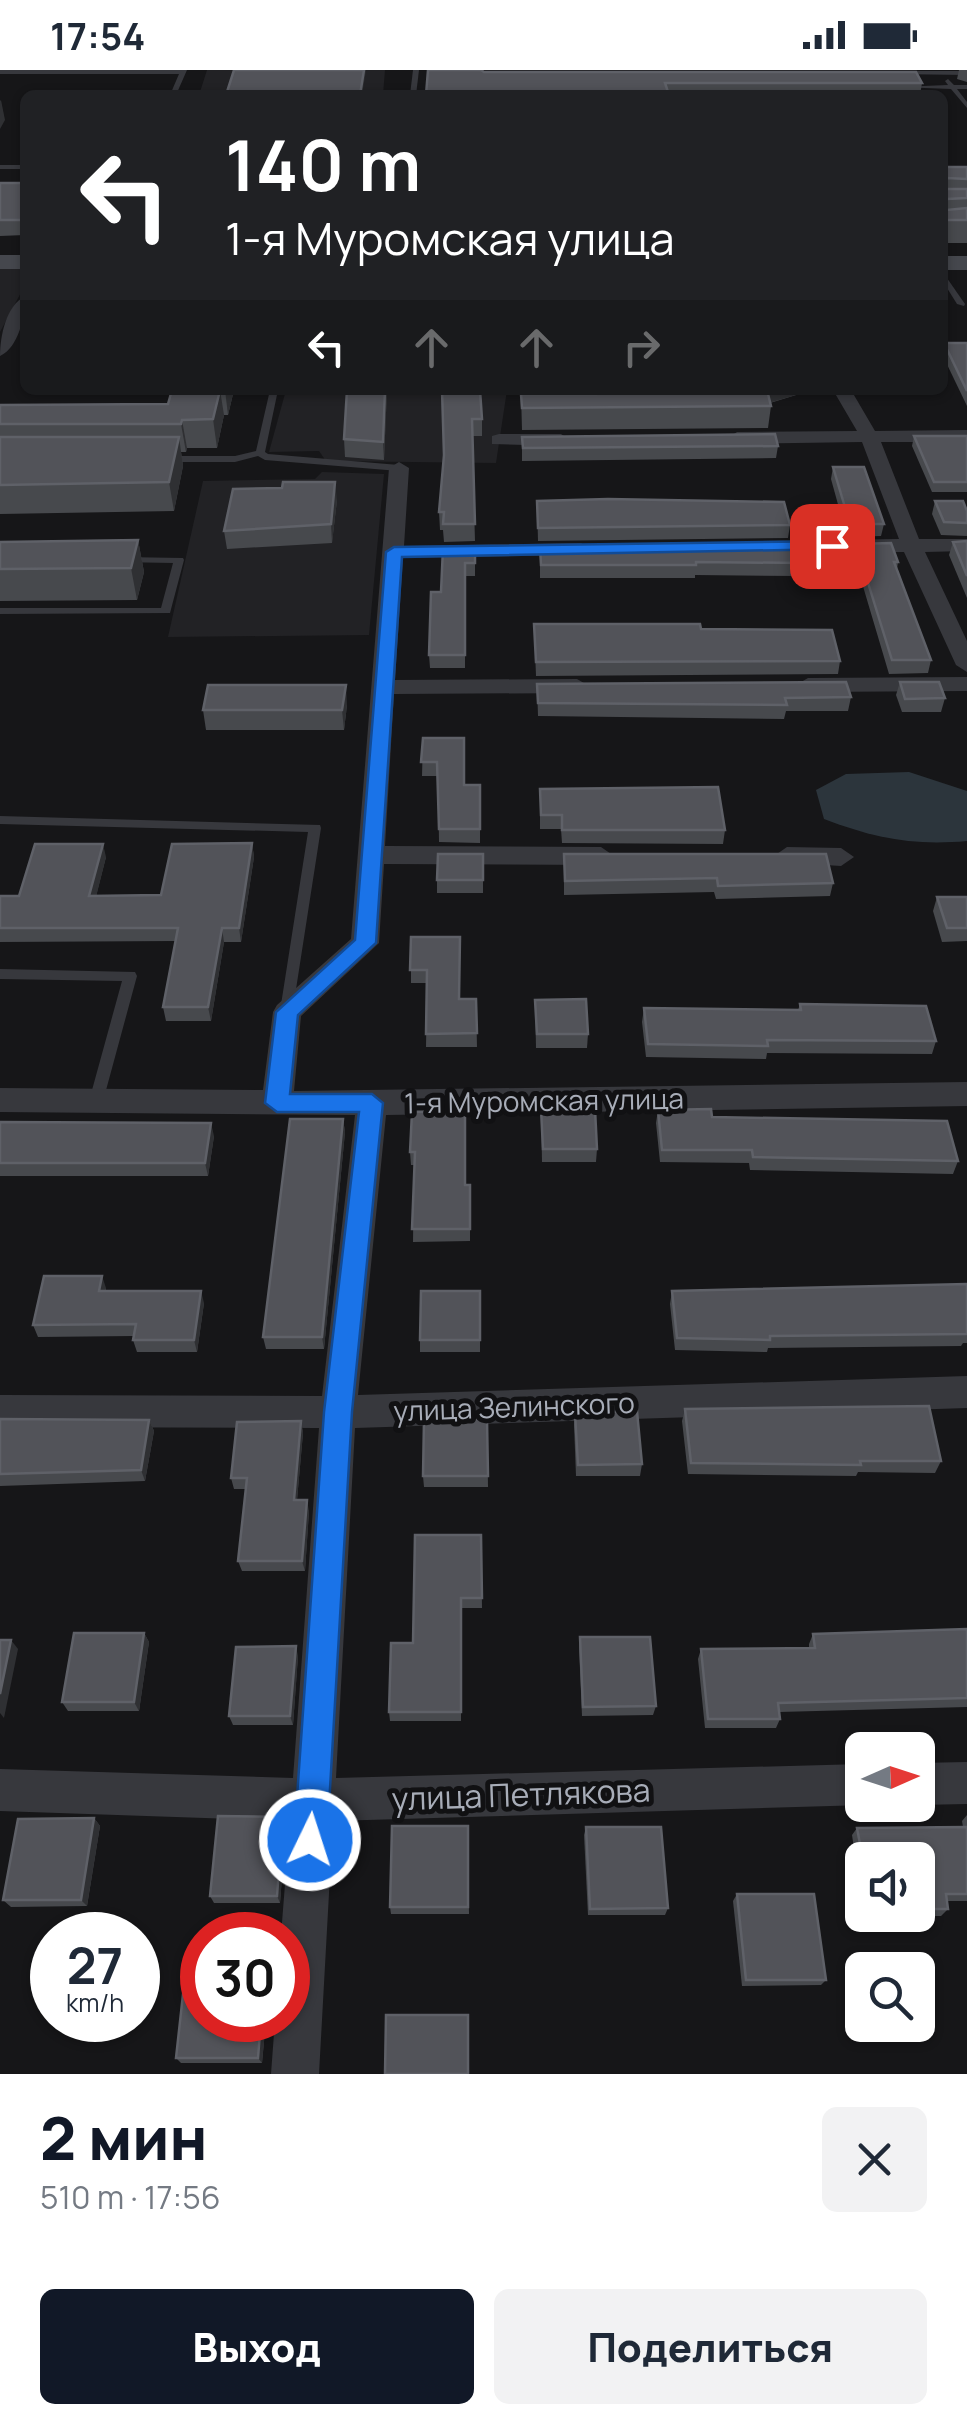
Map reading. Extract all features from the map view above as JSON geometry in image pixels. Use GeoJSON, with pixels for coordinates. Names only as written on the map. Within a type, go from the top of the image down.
{"type":"FeatureCollection","features":[{"type":"Feature","properties":{"kind":"street"},"geometry":{"type":"LineString","coordinates":[[2,345],[20,311]]}},
{"type":"Feature","properties":{"kind":"street"},"geometry":{"type":"LineString","coordinates":[[845,395],[870,436],[911,544],[967,665]]}},
{"type":"Feature","properties":{"kind":"street"},"geometry":{"type":"LineString","coordinates":[[714,438],[967,436]]}},
{"type":"Feature","properties":{"kind":"street"},"geometry":{"type":"LineString","coordinates":[[499,440],[577,440]]}},
{"type":"Feature","properties":{"kind":"street"},"geometry":{"type":"LineString","coordinates":[[277,1103],[287,1012],[365,943],[400,468]]}},
{"type":"Feature","properties":{"kind":"street"},"geometry":{"type":"LineString","coordinates":[[732,547],[967,544]]}},
{"type":"Feature","properties":{"kind":"street"},"geometry":{"type":"LineString","coordinates":[[394,552],[593,549]]}},
{"type":"Feature","properties":{"kind":"street"},"geometry":{"type":"LineString","coordinates":[[792,685],[967,684]]}},
{"type":"Feature","properties":{"kind":"street"},"geometry":{"type":"LineString","coordinates":[[386,687],[599,686]]}},
{"type":"Feature","properties":{"kind":"street"},"geometry":{"type":"LineString","coordinates":[[374,855],[627,856]]}},
{"type":"Feature","properties":{"kind":"street"},"geometry":{"type":"LineString","coordinates":[[763,856],[841,856]]}},
{"type":"Feature","properties":{"kind":"street","name":"1-я Муромская улица"},"geometry":{"type":"LineString","coordinates":[[0,1100],[372,1103],[967,1094]]}},
{"type":"Feature","properties":{"kind":"street"},"geometry":{"type":"LineString","coordinates":[[295,2074],[338,1412],[372,1103]]}},
{"type":"Feature","properties":{"kind":"street","name":"улица Зелинского"},"geometry":{"type":"LineString","coordinates":[[0,1411],[338,1412],[967,1392]]}},
{"type":"Feature","properties":{"kind":"street"},"geometry":{"type":"LineString","coordinates":[[935,1783],[967,1782]]}},
{"type":"Feature","properties":{"kind":"street","name":"улица Петлякова"},"geometry":{"type":"LineString","coordinates":[[0,1790],[313,1800],[845,1786]]}},
{"type":"Feature","properties":{"kind":"lane"},"geometry":{"type":"LineString","coordinates":[[0,72],[183,71]]}},
{"type":"Feature","properties":{"kind":"lane"},"geometry":{"type":"LineString","coordinates":[[710,72],[824,72]]}},
{"type":"Feature","properties":{"kind":"lane"},"geometry":{"type":"LineString","coordinates":[[940,72],[967,106]]}},
{"type":"Feature","properties":{"kind":"lane"},"geometry":{"type":"LineString","coordinates":[[883,73],[967,73]]}},
{"type":"Feature","properties":{"kind":"lane"},"geometry":{"type":"LineString","coordinates":[[894,87],[967,87]]}},
{"type":"Feature","properties":{"kind":"lane"},"geometry":{"type":"LineString","coordinates":[[948,283],[961,304]]}},
{"type":"Feature","properties":{"kind":"lane"},"geometry":{"type":"LineString","coordinates":[[260,453],[273,395]]}},
{"type":"Feature","properties":{"kind":"lane"},"geometry":{"type":"LineString","coordinates":[[157,459],[236,459],[260,453],[266,457],[400,468]]}},
{"type":"Feature","properties":{"kind":"lane"},"geometry":{"type":"LineString","coordinates":[[0,610],[166,611],[179,560],[100,560]]}},
{"type":"Feature","properties":{"kind":"lane"},"geometry":{"type":"LineString","coordinates":[[0,820],[316,828],[287,1012]]}},
{"type":"Feature","properties":{"kind":"lane"},"geometry":{"type":"LineString","coordinates":[[0,974],[130,976],[98,1101]]}},
{"type":"Feature","properties":{"kind":"shaded area"},"geometry":{"type":"Polygon","coordinates":[[[207,70],[385,70],[383,90],[201,90],[207,70]]]}},
{"type":"Feature","properties":{"kind":"shaded area"},"geometry":{"type":"Polygon","coordinates":[[[0,269],[20,269],[20,294],[0,332],[0,269]]]}},
{"type":"Feature","properties":{"kind":"shaded area"},"geometry":{"type":"Polygon","coordinates":[[[285,395],[506,395],[496,463],[326,461],[319,451],[269,452],[285,395]]]}},
{"type":"Feature","properties":{"kind":"shaded area"},"geometry":{"type":"Polygon","coordinates":[[[322,472],[384,474],[369,635],[168,637],[203,481],[315,479],[322,472]]]}},
{"type":"Feature","properties":{"kind":"shaded area"},"geometry":{"type":"Polygon","coordinates":[[[909,772],[967,791],[967,841],[894,839],[824,819],[816,790],[846,774],[909,772]]]}},
{"type":"Feature","properties":{"kind":"building"},"geometry":{"type":"Polygon","coordinates":[[[234,70],[364,70],[361,90],[228,90],[234,70]]]}},
{"type":"Feature","properties":{"kind":"building"},"geometry":{"type":"Polygon","coordinates":[[[428,70],[916,72],[922,83],[665,83],[667,90],[426,90],[428,70]]]}},
{"type":"Feature","properties":{"kind":"building"},"geometry":{"type":"Polygon","coordinates":[[[948,167],[967,167],[967,179],[948,178],[948,167]]]}},
{"type":"Feature","properties":{"kind":"building"},"geometry":{"type":"Polygon","coordinates":[[[0,183],[20,183],[20,220],[0,220],[0,183]]]}},
{"type":"Feature","properties":{"kind":"building"},"geometry":{"type":"Polygon","coordinates":[[[948,189],[967,189],[967,198],[948,199],[948,189]]]}},
{"type":"Feature","properties":{"kind":"building"},"geometry":{"type":"Polygon","coordinates":[[[967,208],[967,220],[948,220],[948,210],[967,208]]]}},
{"type":"Feature","properties":{"kind":"building"},"geometry":{"type":"Polygon","coordinates":[[[948,343],[967,343],[967,391],[948,351],[948,343]]]}},
{"type":"Feature","properties":{"kind":"building"},"geometry":{"type":"Polygon","coordinates":[[[171,395],[219,395],[213,419],[182,420],[181,424],[0,424],[0,405],[168,404],[171,395]]]}},
{"type":"Feature","properties":{"kind":"building"},"geometry":{"type":"Polygon","coordinates":[[[347,395],[385,395],[383,442],[344,439],[347,395]]]}},
{"type":"Feature","properties":{"kind":"building"},"geometry":{"type":"Polygon","coordinates":[[[442,395],[480,395],[482,419],[472,419],[475,524],[443,524],[444,512],[439,512],[444,455],[442,395]]]}},
{"type":"Feature","properties":{"kind":"building"},"geometry":{"type":"Polygon","coordinates":[[[521,395],[768,395],[771,406],[522,408],[521,395]]]}},
{"type":"Feature","properties":{"kind":"building"},"geometry":{"type":"Polygon","coordinates":[[[775,434],[778,446],[523,448],[522,437],[775,434]]]}},
{"type":"Feature","properties":{"kind":"building"},"geometry":{"type":"Polygon","coordinates":[[[914,436],[967,436],[967,482],[934,482],[914,436]]]}},
{"type":"Feature","properties":{"kind":"building"},"geometry":{"type":"Polygon","coordinates":[[[0,437],[179,437],[169,482],[0,485],[0,437]]]}},
{"type":"Feature","properties":{"kind":"building"},"geometry":{"type":"Polygon","coordinates":[[[833,467],[864,467],[884,524],[850,524],[833,467]]]}},
{"type":"Feature","properties":{"kind":"building"},"geometry":{"type":"Polygon","coordinates":[[[283,482],[335,482],[331,524],[224,531],[233,489],[282,488],[283,482]]]}},
{"type":"Feature","properties":{"kind":"building"},"geometry":{"type":"Polygon","coordinates":[[[537,501],[784,502],[790,525],[538,528],[537,501]]]}},
{"type":"Feature","properties":{"kind":"building"},"geometry":{"type":"Polygon","coordinates":[[[935,501],[963,501],[967,523],[944,522],[935,501]]]}},
{"type":"Feature","properties":{"kind":"building"},"geometry":{"type":"Polygon","coordinates":[[[138,540],[131,568],[0,569],[0,542],[138,540]]]}},
{"type":"Feature","properties":{"kind":"building"},"geometry":{"type":"Polygon","coordinates":[[[967,541],[967,576],[953,542],[967,541]]]}},
{"type":"Feature","properties":{"kind":"building"},"geometry":{"type":"Polygon","coordinates":[[[891,543],[898,562],[894,562],[931,660],[892,660],[856,544],[891,543]]]}},
{"type":"Feature","properties":{"kind":"building"},"geometry":{"type":"Polygon","coordinates":[[[796,544],[802,563],[541,565],[540,547],[796,544]]]}},
{"type":"Feature","properties":{"kind":"building"},"geometry":{"type":"Polygon","coordinates":[[[443,548],[475,548],[475,563],[465,563],[465,655],[429,655],[431,592],[441,592],[443,548]]]}},
{"type":"Feature","properties":{"kind":"building"},"geometry":{"type":"Polygon","coordinates":[[[534,624],[700,624],[701,629],[832,630],[840,661],[536,662],[534,624]]]}},
{"type":"Feature","properties":{"kind":"building"},"geometry":{"type":"Polygon","coordinates":[[[846,682],[851,697],[785,698],[787,705],[538,703],[537,684],[846,682]]]}},
{"type":"Feature","properties":{"kind":"building"},"geometry":{"type":"Polygon","coordinates":[[[900,682],[939,682],[945,698],[905,699],[900,682]]]}},
{"type":"Feature","properties":{"kind":"building"},"geometry":{"type":"Polygon","coordinates":[[[208,685],[346,685],[342,710],[203,710],[208,685]]]}},
{"type":"Feature","properties":{"kind":"building"},"geometry":{"type":"Polygon","coordinates":[[[423,738],[464,738],[464,785],[480,785],[480,829],[439,829],[437,762],[421,762],[423,738]]]}},
{"type":"Feature","properties":{"kind":"building"},"geometry":{"type":"Polygon","coordinates":[[[718,787],[725,830],[562,830],[562,815],[541,815],[540,789],[718,787]]]}},
{"type":"Feature","properties":{"kind":"building"},"geometry":{"type":"Polygon","coordinates":[[[252,843],[239,928],[222,928],[208,1007],[163,1007],[178,928],[0,928],[0,896],[19,896],[35,844],[103,844],[89,896],[161,895],[172,844],[252,843]]]}},
{"type":"Feature","properties":{"kind":"building"},"geometry":{"type":"Polygon","coordinates":[[[438,854],[483,854],[483,880],[437,880],[438,854]]]}},
{"type":"Feature","properties":{"kind":"building"},"geometry":{"type":"Polygon","coordinates":[[[564,854],[826,854],[833,883],[718,886],[717,878],[565,881],[564,854]]]}},
{"type":"Feature","properties":{"kind":"building"},"geometry":{"type":"Polygon","coordinates":[[[937,897],[967,897],[967,928],[947,928],[937,897]]]}},
{"type":"Feature","properties":{"kind":"building"},"geometry":{"type":"Polygon","coordinates":[[[411,937],[460,937],[459,999],[476,999],[477,1033],[426,1034],[427,970],[410,970],[411,937]]]}},
{"type":"Feature","properties":{"kind":"building"},"geometry":{"type":"Polygon","coordinates":[[[586,999],[588,1034],[537,1034],[535,1000],[586,999]]]}},
{"type":"Feature","properties":{"kind":"building"},"geometry":{"type":"Polygon","coordinates":[[[800,1004],[926,1006],[936,1041],[767,1040],[768,1046],[648,1044],[644,1008],[801,1010],[800,1004]]]}},
{"type":"Feature","properties":{"kind":"building"},"geometry":{"type":"Polygon","coordinates":[[[541,1109],[595,1109],[597,1149],[543,1149],[541,1109]]]}},
{"type":"Feature","properties":{"kind":"building"},"geometry":{"type":"Polygon","coordinates":[[[711,1109],[712,1117],[947,1121],[958,1161],[753,1157],[752,1150],[662,1150],[658,1110],[711,1109]]]}},
{"type":"Feature","properties":{"kind":"building"},"geometry":{"type":"Polygon","coordinates":[[[465,1111],[465,1185],[470,1185],[470,1229],[412,1229],[412,1112],[465,1111]]]}},
{"type":"Feature","properties":{"kind":"building"},"geometry":{"type":"Polygon","coordinates":[[[290,1119],[343,1119],[322,1337],[263,1337],[290,1119]]]}},
{"type":"Feature","properties":{"kind":"building"},"geometry":{"type":"Polygon","coordinates":[[[0,1122],[211,1123],[205,1163],[0,1163],[0,1122]]]}},
{"type":"Feature","properties":{"kind":"building"},"geometry":{"type":"Polygon","coordinates":[[[44,1276],[102,1276],[99,1291],[201,1291],[194,1340],[133,1340],[136,1324],[33,1325],[44,1276]]]}},
{"type":"Feature","properties":{"kind":"building"},"geometry":{"type":"Polygon","coordinates":[[[967,1284],[967,1334],[770,1336],[770,1340],[677,1338],[672,1291],[967,1284]]]}},
{"type":"Feature","properties":{"kind":"building"},"geometry":{"type":"Polygon","coordinates":[[[421,1291],[480,1291],[480,1340],[420,1340],[421,1291]]]}},
{"type":"Feature","properties":{"kind":"building"},"geometry":{"type":"Polygon","coordinates":[[[929,1406],[941,1461],[860,1461],[861,1465],[691,1463],[685,1409],[929,1406]]]}},
{"type":"Feature","properties":{"kind":"building"},"geometry":{"type":"Polygon","coordinates":[[[637,1411],[642,1464],[578,1465],[575,1413],[637,1411]]]}},
{"type":"Feature","properties":{"kind":"building"},"geometry":{"type":"Polygon","coordinates":[[[0,1419],[149,1420],[141,1470],[0,1474],[0,1419]]]}},
{"type":"Feature","properties":{"kind":"building"},"geometry":{"type":"Polygon","coordinates":[[[487,1419],[488,1476],[423,1476],[424,1420],[487,1419]]]}},
{"type":"Feature","properties":{"kind":"building"},"geometry":{"type":"Polygon","coordinates":[[[301,1421],[294,1500],[307,1500],[302,1561],[238,1561],[247,1478],[231,1478],[237,1422],[301,1421]]]}},
{"type":"Feature","properties":{"kind":"building"},"geometry":{"type":"Polygon","coordinates":[[[415,1535],[481,1535],[482,1598],[461,1598],[461,1712],[389,1712],[391,1643],[413,1643],[415,1535]]]}},
{"type":"Feature","properties":{"kind":"building"},"geometry":{"type":"Polygon","coordinates":[[[967,1629],[967,1698],[778,1703],[780,1719],[708,1719],[701,1649],[815,1648],[813,1634],[967,1629]]]}},
{"type":"Feature","properties":{"kind":"building"},"geometry":{"type":"Polygon","coordinates":[[[74,1633],[144,1633],[134,1702],[62,1702],[74,1633]]]}},
{"type":"Feature","properties":{"kind":"building"},"geometry":{"type":"Polygon","coordinates":[[[580,1637],[650,1637],[656,1706],[583,1707],[580,1637]]]}},
{"type":"Feature","properties":{"kind":"building"},"geometry":{"type":"Polygon","coordinates":[[[0,1640],[11,1640],[0,1694],[0,1640]]]}},
{"type":"Feature","properties":{"kind":"building"},"geometry":{"type":"Polygon","coordinates":[[[296,1646],[290,1716],[229,1716],[236,1647],[296,1646]]]}},
{"type":"Feature","properties":{"kind":"building"},"geometry":{"type":"Polygon","coordinates":[[[218,1816],[283,1817],[277,1896],[210,1896],[218,1816]]]}},
{"type":"Feature","properties":{"kind":"building"},"geometry":{"type":"Polygon","coordinates":[[[94,1818],[81,1900],[3,1900],[18,1819],[94,1818]]]}},
{"type":"Feature","properties":{"kind":"building"},"geometry":{"type":"Polygon","coordinates":[[[392,1826],[468,1826],[468,1907],[390,1907],[392,1826]]]}},
{"type":"Feature","properties":{"kind":"building"},"geometry":{"type":"Polygon","coordinates":[[[586,1827],[661,1827],[668,1908],[590,1909],[586,1827]]]}},
{"type":"Feature","properties":{"kind":"building"},"geometry":{"type":"Polygon","coordinates":[[[967,1827],[967,1894],[946,1894],[948,1909],[935,1909],[935,1842],[860,1842],[857,1828],[967,1827]]]}},
{"type":"Feature","properties":{"kind":"building"},"geometry":{"type":"Polygon","coordinates":[[[737,1894],[814,1894],[826,1980],[746,1980],[737,1894]]]}},
{"type":"Feature","properties":{"kind":"building"},"geometry":{"type":"Polygon","coordinates":[[[386,2015],[468,2015],[468,2074],[385,2074],[386,2015]]]}},
{"type":"Feature","properties":{"kind":"building"},"geometry":{"type":"Polygon","coordinates":[[[180,2022],[180,2042],[259,2042],[258,2058],[176,2058],[180,2022]]]}},
{"type":"Feature","properties":{"kind":"route"},"geometry":{"type":"LineString","coordinates":[[310,1840],[338,1412],[372,1103],[277,1103],[287,1012],[365,943],[394,552],[832,546]]}}]}
